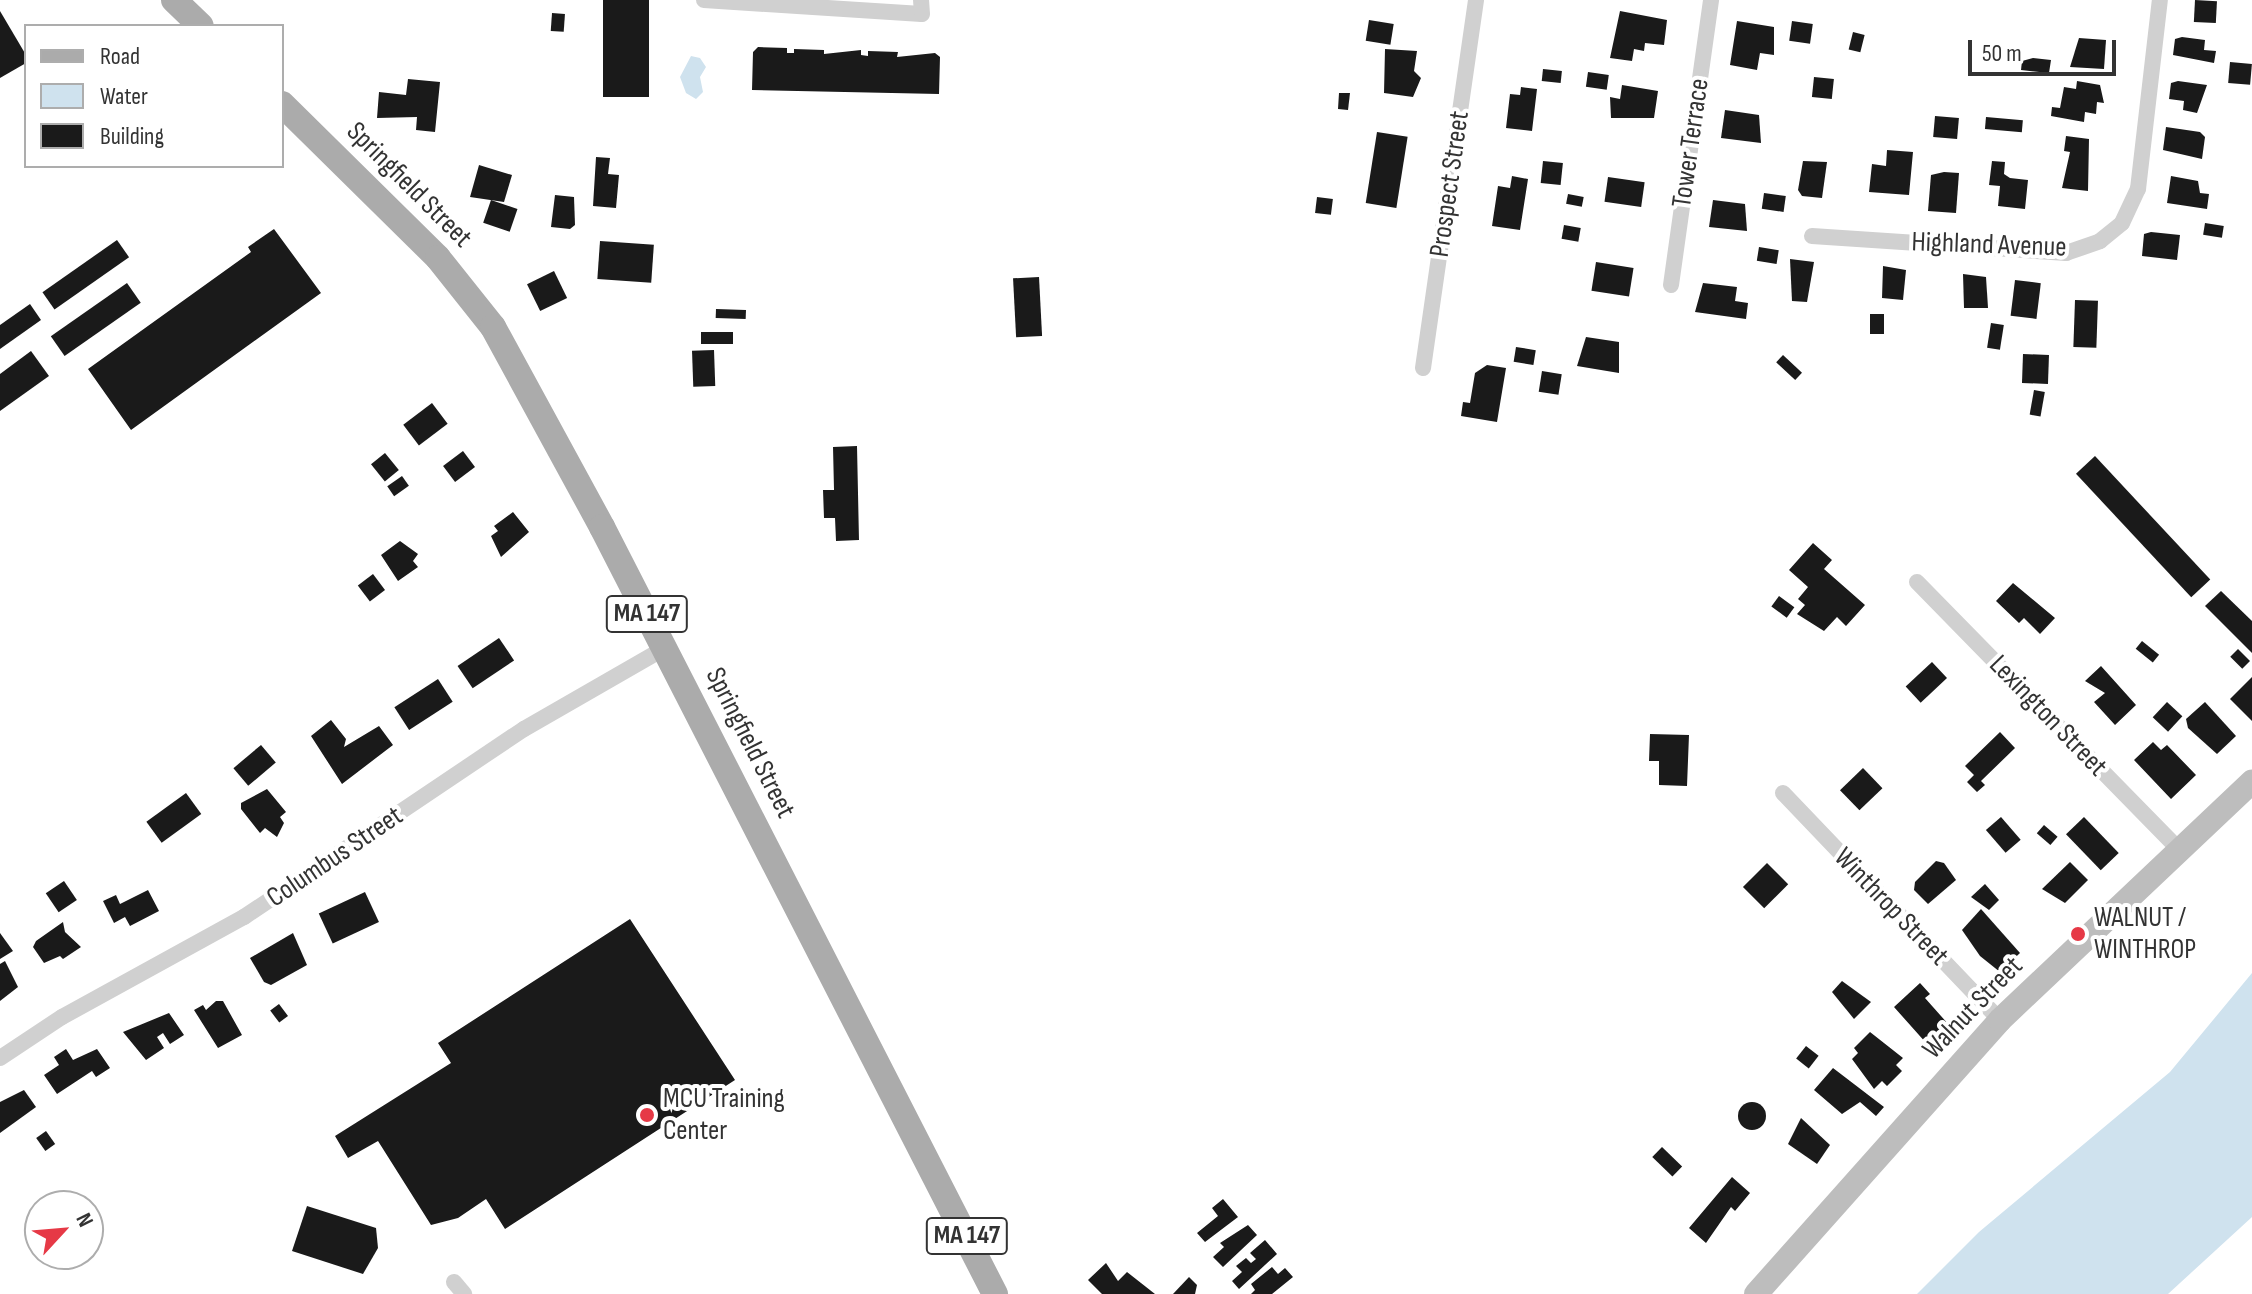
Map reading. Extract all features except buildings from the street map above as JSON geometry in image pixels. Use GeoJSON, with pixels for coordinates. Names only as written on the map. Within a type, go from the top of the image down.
{"type":"FeatureCollection","features":[{"type":"Feature","properties":{"kind":"main road"},"geometry":{"type":"LineString","coordinates":[[174,0],[199,24]]}},
{"type":"Feature","properties":{"kind":"main road","name":"Springfield Street"},"geometry":{"type":"LineString","coordinates":[[284,106],[467,289],[507,352],[665,648],[995,1294]]}},
{"type":"Feature","properties":{"kind":"main road","name":"Walnut Street"},"geometry":{"type":"LineString","coordinates":[[1756,1294],[2000,1020],[2252,782]]}},
{"type":"Feature","properties":{"kind":"street","name":"Prospect Street"},"geometry":{"type":"LineString","coordinates":[[1423,368],[1476,0]]}},
{"type":"Feature","properties":{"kind":"street","name":"Tower Terrace"},"geometry":{"type":"LineString","coordinates":[[1671,285],[1711,0]]}},
{"type":"Feature","properties":{"kind":"street","name":"Highland Avenue"},"geometry":{"type":"LineString","coordinates":[[1812,236],[2066,253],[2100,241],[2122,223],[2138,189],[2160,0]]}},
{"type":"Feature","properties":{"kind":"street"},"geometry":{"type":"LineString","coordinates":[[704,1],[921,7]]}},
{"type":"Feature","properties":{"kind":"street","name":"Lexington Street"},"geometry":{"type":"LineString","coordinates":[[1917,582],[2180,851]]}},
{"type":"Feature","properties":{"kind":"street","name":"Columbus Street"},"geometry":{"type":"LineString","coordinates":[[0,1058],[62,1017],[244,917],[524,729],[665,648]]}},
{"type":"Feature","properties":{"kind":"street","name":"Winthrop Street"},"geometry":{"type":"LineString","coordinates":[[1783,793],[2000,1020]]}},
{"type":"Feature","properties":{"kind":"water"},"geometry":{"type":"Polygon","coordinates":[[[691,56],[700,58],[706,67],[700,77],[703,92],[696,99],[686,93],[680,77],[691,56]]]}},
{"type":"Feature","properties":{"kind":"water"},"geometry":{"type":"Polygon","coordinates":[[[2252,973],[2252,1217],[2168,1294],[1917,1294],[1979,1232],[2170,1072],[2252,973]]]}},
{"type":"Feature","properties":{"kind":"place","name":"WALNUT / WINTHROP"},"geometry":{"type":"Point","coordinates":[2078,934]}},
{"type":"Feature","properties":{"kind":"place","name":"MCU Training Center"},"geometry":{"type":"Point","coordinates":[647,1115]}}]}
